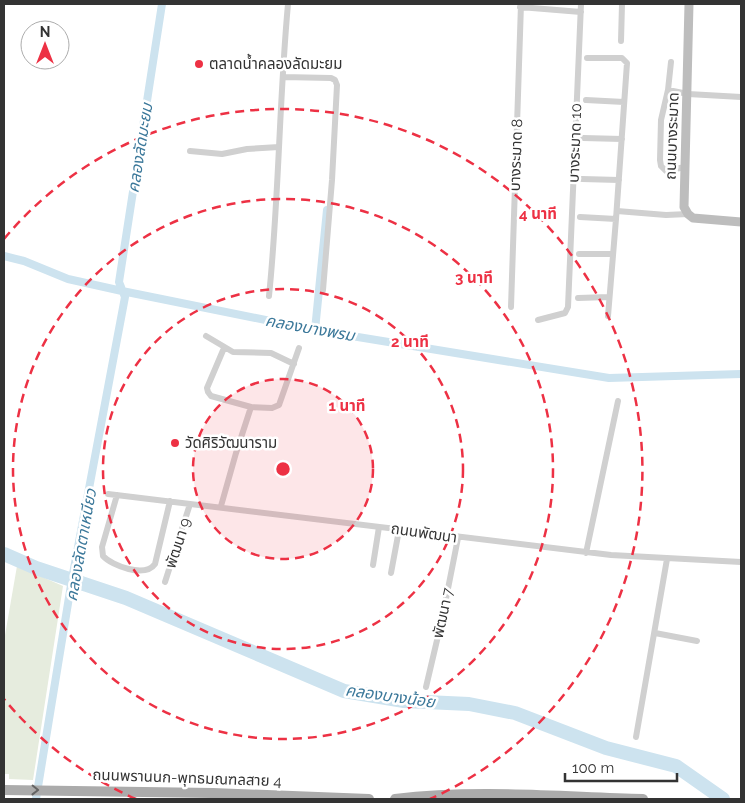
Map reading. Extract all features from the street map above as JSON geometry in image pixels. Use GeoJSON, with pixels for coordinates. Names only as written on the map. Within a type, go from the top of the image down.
{"type":"FeatureCollection","features":[{"type":"Feature","properties":{"kind":"main road","name":"ถนนพรานนก-พุทธมณฑลสาย 4"},"geometry":{"type":"LineString","coordinates":[[5,790],[213,793],[369,799]]}},
{"type":"Feature","properties":{"kind":"main road"},"geometry":{"type":"LineString","coordinates":[[395,799],[430,795],[526,795],[643,799]]}},
{"type":"Feature","properties":{"kind":"street"},"geometry":{"type":"LineString","coordinates":[[269,296],[275,241],[288,4]]}},
{"type":"Feature","properties":{"kind":"street","name":"บางระมาด 10"},"geometry":{"type":"LineString","coordinates":[[538,320],[565,313],[568,307],[581,4]]}},
{"type":"Feature","properties":{"kind":"street"},"geometry":{"type":"LineString","coordinates":[[620,41],[622,4]]}},
{"type":"Feature","properties":{"kind":"street","name":"ถนนบางระมาด"},"geometry":{"type":"LineString","coordinates":[[688,214],[684,206],[689,4]]}},
{"type":"Feature","properties":{"kind":"street"},"geometry":{"type":"LineString","coordinates":[[521,6],[581,12]]}},
{"type":"Feature","properties":{"kind":"street","name":"บางระมาด 8"},"geometry":{"type":"LineString","coordinates":[[510,307],[521,6]]}},
{"type":"Feature","properties":{"kind":"street"},"geometry":{"type":"LineString","coordinates":[[587,58],[622,58],[626,61],[627,69],[608,316]]}},
{"type":"Feature","properties":{"kind":"street"},"geometry":{"type":"LineString","coordinates":[[672,62],[661,120],[661,166],[664,170],[669,171],[685,167]]}},
{"type":"Feature","properties":{"kind":"street"},"geometry":{"type":"LineString","coordinates":[[283,77],[331,78],[335,80],[336,85],[332,180],[322,290]]}},
{"type":"Feature","properties":{"kind":"street"},"geometry":{"type":"LineString","coordinates":[[668,90],[688,94],[741,97]]}},
{"type":"Feature","properties":{"kind":"street"},"geometry":{"type":"LineString","coordinates":[[586,100],[624,102]]}},
{"type":"Feature","properties":{"kind":"street"},"geometry":{"type":"LineString","coordinates":[[583,138],[622,139]]}},
{"type":"Feature","properties":{"kind":"street"},"geometry":{"type":"LineString","coordinates":[[190,151],[222,154],[247,149],[279,147]]}},
{"type":"Feature","properties":{"kind":"street"},"geometry":{"type":"LineString","coordinates":[[582,179],[619,180]]}},
{"type":"Feature","properties":{"kind":"street"},"geometry":{"type":"LineString","coordinates":[[580,217],[688,214],[693,218],[741,222]]}},
{"type":"Feature","properties":{"kind":"street"},"geometry":{"type":"LineString","coordinates":[[579,254],[613,254]]}},
{"type":"Feature","properties":{"kind":"street"},"geometry":{"type":"LineString","coordinates":[[578,298],[610,297]]}},
{"type":"Feature","properties":{"kind":"street"},"geometry":{"type":"LineString","coordinates":[[206,336],[224,348],[236,353],[271,353],[294,364]]}},
{"type":"Feature","properties":{"kind":"street"},"geometry":{"type":"LineString","coordinates":[[224,348],[207,388],[211,396],[251,407],[272,408],[279,405],[299,348]]}},
{"type":"Feature","properties":{"kind":"street"},"geometry":{"type":"LineString","coordinates":[[586,552],[618,402]]}},
{"type":"Feature","properties":{"kind":"street"},"geometry":{"type":"LineString","coordinates":[[221,506],[251,407]]}},
{"type":"Feature","properties":{"kind":"street","name":"ถนนพัฒนา"},"geometry":{"type":"LineString","coordinates":[[108,494],[221,506],[458,538],[586,552],[667,559],[741,562]]}},
{"type":"Feature","properties":{"kind":"street"},"geometry":{"type":"LineString","coordinates":[[117,495],[102,547],[103,556],[114,564],[140,571],[150,569],[154,564],[170,502]]}},
{"type":"Feature","properties":{"kind":"street","name":"พัฒนา 9"},"geometry":{"type":"LineString","coordinates":[[165,582],[190,504]]}},
{"type":"Feature","properties":{"kind":"street"},"geometry":{"type":"LineString","coordinates":[[373,565],[380,527]]}},
{"type":"Feature","properties":{"kind":"street"},"geometry":{"type":"LineString","coordinates":[[391,573],[399,530]]}},
{"type":"Feature","properties":{"kind":"street","name":"พัฒนา 7"},"geometry":{"type":"LineString","coordinates":[[426,687],[458,538]]}},
{"type":"Feature","properties":{"kind":"street"},"geometry":{"type":"LineString","coordinates":[[636,737],[667,559]]}},
{"type":"Feature","properties":{"kind":"street"},"geometry":{"type":"LineString","coordinates":[[655,633],[697,641]]}},
{"type":"Feature","properties":{"kind":"shaded area"},"geometry":{"type":"Polygon","coordinates":[[[17,566],[63,586],[33,780],[9,779],[9,774],[4,774],[4,641],[17,566]]]}},
{"type":"Feature","properties":{"kind":"waterway","name":"คลองลัดตาเหนียว"},"geometry":{"type":"LineString","coordinates":[[36,799],[72,579],[125,297],[119,282],[162,4]]}},
{"type":"Feature","properties":{"kind":"waterway"},"geometry":{"type":"LineString","coordinates":[[315,330],[327,210]]}},
{"type":"Feature","properties":{"kind":"waterway","name":"คลองบางพรม"},"geometry":{"type":"LineString","coordinates":[[4,256],[24,261],[68,279],[315,330],[609,378],[741,374]]}},
{"type":"Feature","properties":{"kind":"waterway","name":"คลองบางน้อย"},"geometry":{"type":"LineString","coordinates":[[4,554],[36,568],[126,598],[344,691],[404,701],[469,704],[515,713],[606,748],[676,766],[723,799]]}},
{"type":"Feature","properties":{"kind":"place","name":"ตลาดน้ำคลองลัดมะยม"},"geometry":{"type":"Point","coordinates":[199,64]}},
{"type":"Feature","properties":{"kind":"place","name":"วัดศิริวัฒนาราม"},"geometry":{"type":"Point","coordinates":[175,443]}},
{"type":"Feature","properties":{"kind":"water label","name":"คลองลัดมะยม"},"geometry":{"type":"Point","coordinates":[140,148]}}]}
